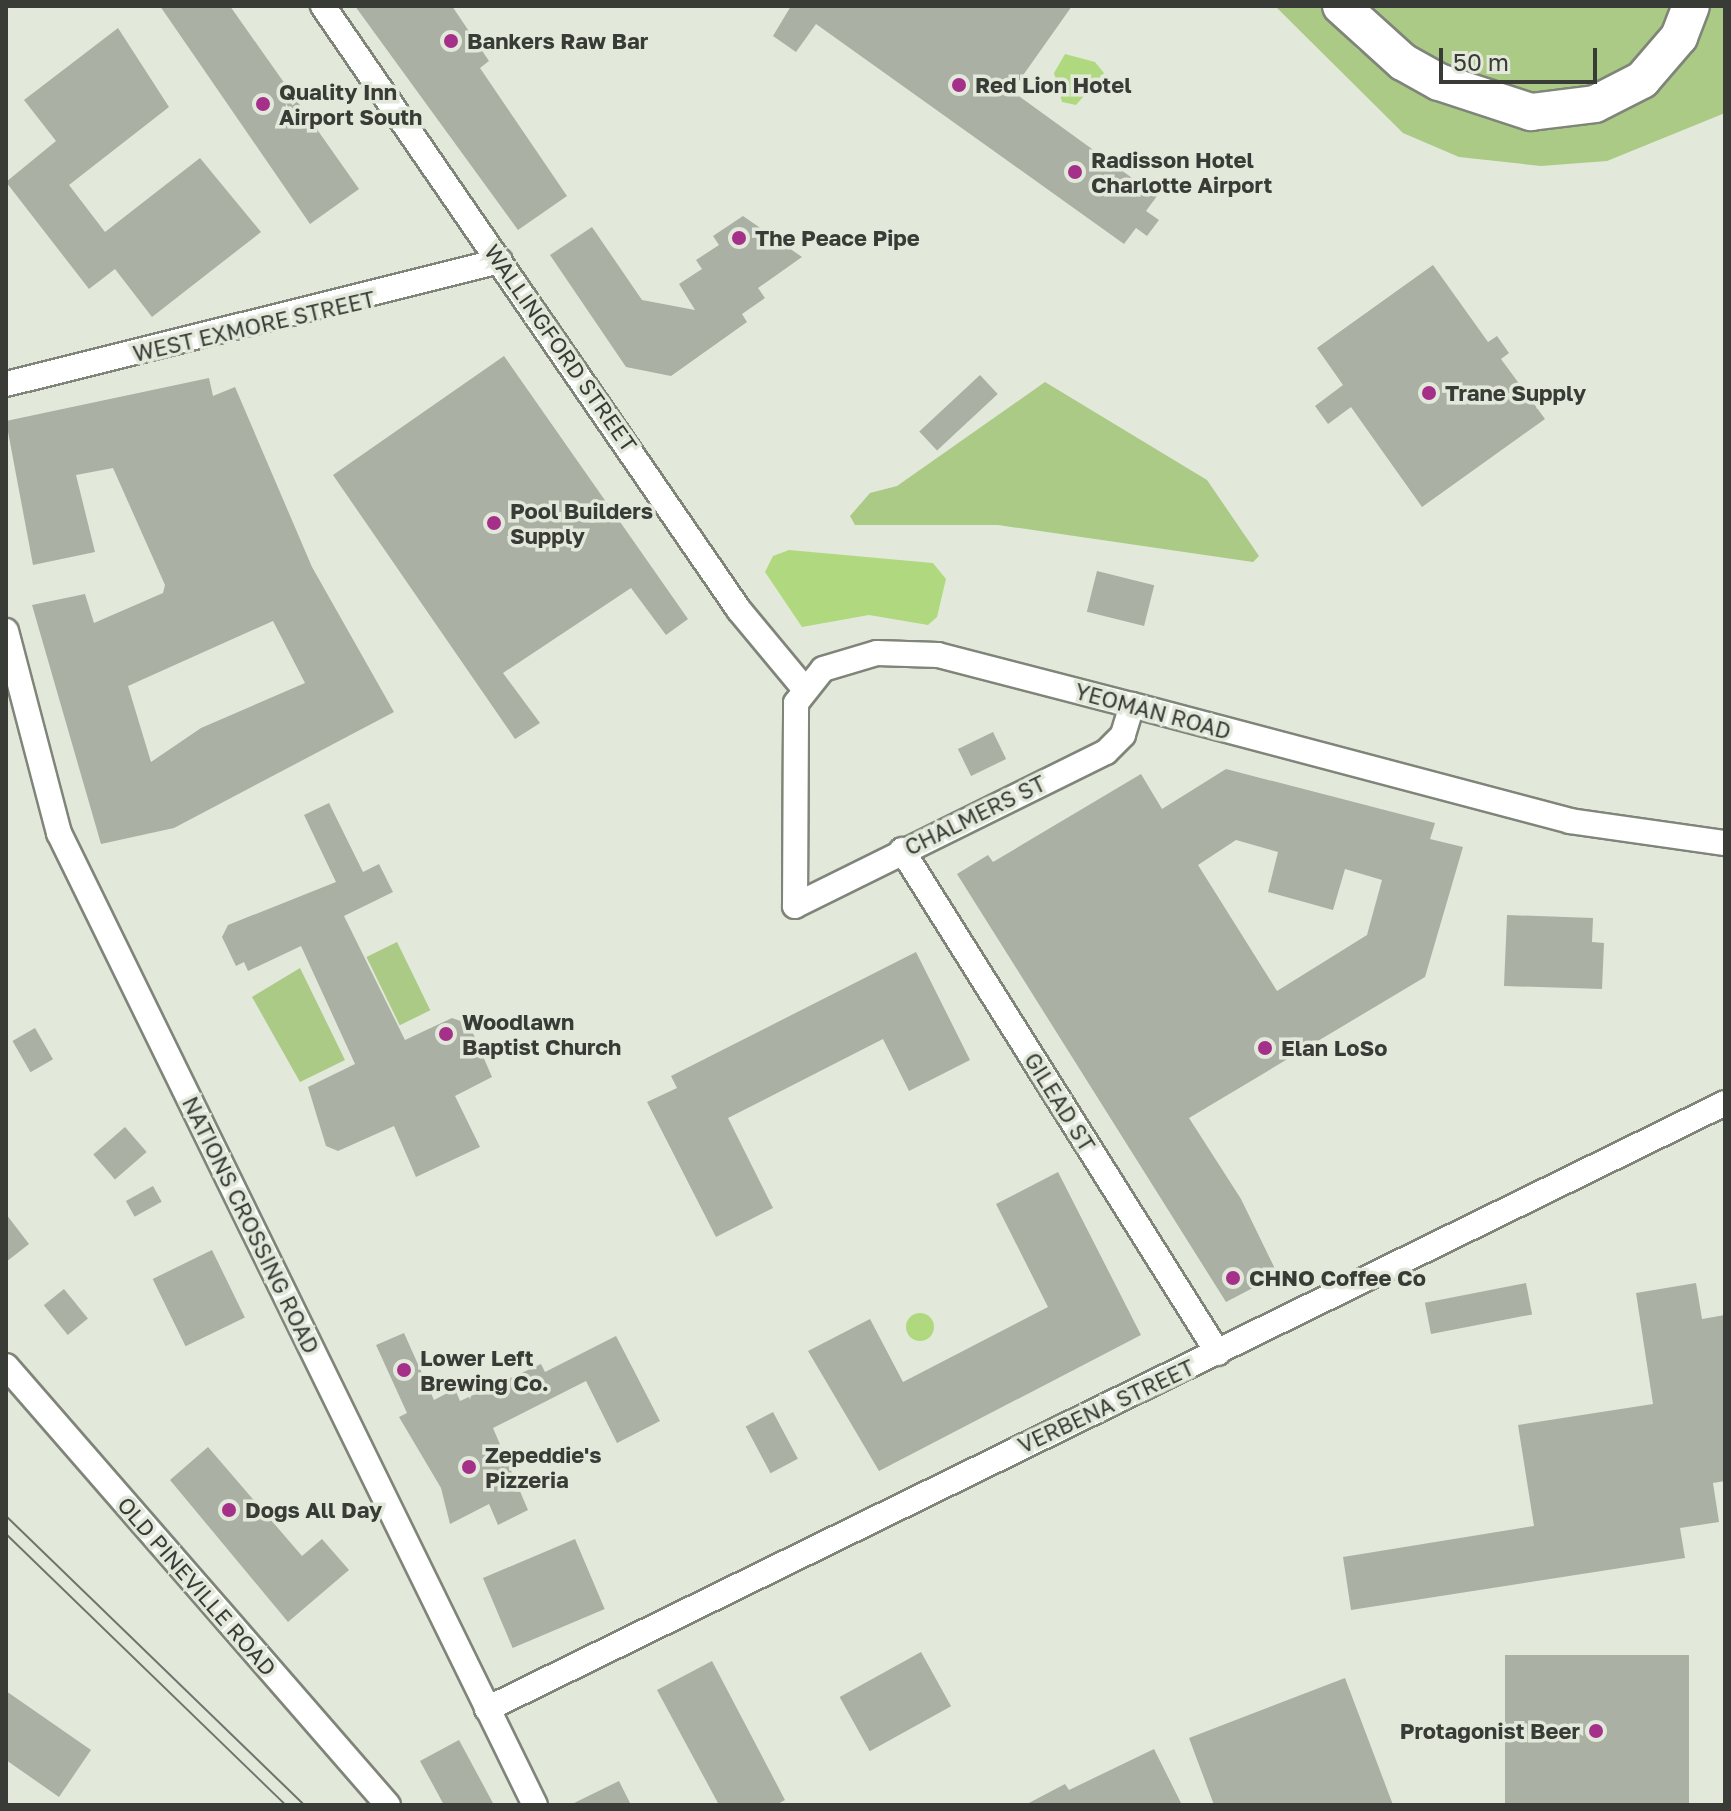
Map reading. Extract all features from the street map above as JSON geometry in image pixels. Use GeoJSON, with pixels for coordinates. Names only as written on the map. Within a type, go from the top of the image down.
{"type":"FeatureCollection","features":[{"type":"Feature","properties":{"kind":"highway"},"geometry":{"type":"LineString","coordinates":[[1341,6],[1403,62],[1439,82],[1531,112],[1595,104],[1642,80],[1679,37],[1691,6]]}},
{"type":"Feature","properties":{"kind":"street","name":"WALLINGFORD STREET"},"geometry":{"type":"LineString","coordinates":[[323,6],[739,610],[803,687]]}},
{"type":"Feature","properties":{"kind":"street","name":"WEST EXMORE STREET"},"geometry":{"type":"LineString","coordinates":[[6,384],[500,261]]}},
{"type":"Feature","properties":{"kind":"street","name":"NATIONS CROSSING ROAD"},"geometry":{"type":"LineString","coordinates":[[6,631],[59,833],[535,1805]]}},
{"type":"Feature","properties":{"kind":"street","name":"YEOMAN ROAD"},"geometry":{"type":"LineString","coordinates":[[803,687],[844,661],[902,652],[1132,705],[1570,821],[1725,843]]}},
{"type":"Feature","properties":{"kind":"street","name":"CHALMERS ST"},"geometry":{"type":"LineString","coordinates":[[803,687],[793,728],[795,906],[902,850],[1106,752],[1123,735],[1132,705]]}},
{"type":"Feature","properties":{"kind":"street","name":"GILEAD ST"},"geometry":{"type":"LineString","coordinates":[[902,850],[1218,1353]]}},
{"type":"Feature","properties":{"kind":"street","name":"VERBENA STREET"},"geometry":{"type":"LineString","coordinates":[[487,1709],[1725,1103]]}},
{"type":"Feature","properties":{"kind":"street","name":"OLD PINEVILLE ROAD"},"geometry":{"type":"LineString","coordinates":[[6,1366],[388,1805]]}},
{"type":"Feature","properties":{"kind":"shaded area"},"geometry":{"type":"Polygon","coordinates":[[[1275,6],[1319,6],[1358,50],[1414,87],[1523,126],[1554,129],[1622,112],[1650,95],[1687,54],[1709,6],[1725,6],[1725,113],[1607,161],[1541,166],[1459,157],[1403,133],[1275,6]]]}},
{"type":"Feature","properties":{"kind":"shaded area"},"geometry":{"type":"Polygon","coordinates":[[[1361,6],[1681,6],[1669,30],[1610,86],[1531,96],[1429,59],[1361,6]]]}},
{"type":"Feature","properties":{"kind":"shaded area"},"geometry":{"type":"Polygon","coordinates":[[[1065,54],[1095,62],[1104,73],[1076,105],[1062,102],[1054,73],[1065,54]]]}},
{"type":"Feature","properties":{"kind":"shaded area"},"geometry":{"type":"Polygon","coordinates":[[[1045,382],[1207,480],[1259,556],[1253,562],[998,525],[855,525],[850,516],[870,493],[897,486],[1045,382]]]}},
{"type":"Feature","properties":{"kind":"shaded area"},"geometry":{"type":"Polygon","coordinates":[[[789,550],[933,563],[946,579],[937,617],[928,625],[869,615],[802,627],[765,572],[773,556],[789,550]]]}},
{"type":"Feature","properties":{"kind":"shaded area"},"geometry":{"type":"Polygon","coordinates":[[[397,942],[430,1010],[400,1025],[366,957],[397,942]]]}},
{"type":"Feature","properties":{"kind":"shaded area"},"geometry":{"type":"Polygon","coordinates":[[[300,968],[345,1060],[300,1082],[252,997],[300,968]]]}},
{"type":"Feature","properties":{"kind":"shaded area"},"geometry":{"type":"Polygon","coordinates":[[[920,1313],[930,1317],[934,1327],[930,1337],[920,1341],[910,1337],[906,1327],[910,1317],[920,1313]]]}},
{"type":"Feature","properties":{"kind":"building","name":"Quality Inn Airport South"},"geometry":{"type":"Polygon","coordinates":[[[160,6],[230,6],[359,189],[310,224],[160,6]]]}},
{"type":"Feature","properties":{"kind":"building"},"geometry":{"type":"Polygon","coordinates":[[[355,6],[452,6],[489,61],[480,68],[567,196],[518,230],[355,6]]]}},
{"type":"Feature","properties":{"kind":"building","name":"Red Lion Hotel"},"geometry":{"type":"Polygon","coordinates":[[[791,6],[1072,6],[1012,91],[1157,196],[1146,211],[1159,220],[1147,236],[1136,228],[1124,244],[816,24],[796,52],[773,36],[791,6]]]}},
{"type":"Feature","properties":{"kind":"building"},"geometry":{"type":"Polygon","coordinates":[[[118,28],[169,107],[69,185],[105,232],[200,158],[261,232],[152,317],[115,269],[89,289],[6,182],[56,141],[24,100],[118,28]]]}},
{"type":"Feature","properties":{"kind":"building"},"geometry":{"type":"Polygon","coordinates":[[[743,216],[802,257],[758,288],[765,298],[742,314],[747,322],[671,376],[626,367],[550,255],[592,227],[642,300],[695,310],[679,284],[702,269],[696,260],[719,245],[713,236],[743,216]]]}},
{"type":"Feature","properties":{"kind":"building","name":"Trane Supply"},"geometry":{"type":"Polygon","coordinates":[[[1433,265],[1488,342],[1497,336],[1509,353],[1501,359],[1545,419],[1422,507],[1351,407],[1328,424],[1315,406],[1343,385],[1317,348],[1433,265]]]}},
{"type":"Feature","properties":{"kind":"building","name":"Pool Builders Supply"},"geometry":{"type":"Polygon","coordinates":[[[504,356],[688,619],[666,635],[631,588],[503,673],[540,723],[515,739],[333,475],[504,356]]]}},
{"type":"Feature","properties":{"kind":"building"},"geometry":{"type":"Polygon","coordinates":[[[980,375],[998,394],[937,451],[919,432],[980,375]]]}},
{"type":"Feature","properties":{"kind":"building"},"geometry":{"type":"Polygon","coordinates":[[[209,378],[213,396],[235,387],[312,567],[394,712],[174,828],[101,844],[32,605],[85,594],[94,623],[163,593],[165,585],[113,468],[76,475],[95,552],[33,565],[6,421],[209,378]],[[273,621],[128,686],[151,762],[201,728],[305,683],[273,621]]]}},
{"type":"Feature","properties":{"kind":"building"},"geometry":{"type":"Polygon","coordinates":[[[1097,571],[1154,585],[1144,626],[1087,612],[1097,571]]]}},
{"type":"Feature","properties":{"kind":"building"},"geometry":{"type":"Polygon","coordinates":[[[993,732],[1006,759],[971,776],[958,749],[993,732]]]}},
{"type":"Feature","properties":{"kind":"building","name":"Elan LoSo"},"geometry":{"type":"Polygon","coordinates":[[[1226,769],[1435,823],[1430,839],[1463,847],[1425,977],[1189,1118],[1241,1199],[1278,1275],[1226,1302],[957,874],[988,855],[993,862],[1141,774],[1162,809],[1226,769]],[[1236,840],[1198,865],[1277,991],[1367,935],[1382,880],[1345,869],[1333,910],[1268,892],[1278,852],[1236,840]]]}},
{"type":"Feature","properties":{"kind":"building","name":"Woodlawn Baptist Church"},"geometry":{"type":"Polygon","coordinates":[[[329,803],[363,872],[379,864],[393,892],[344,916],[405,1040],[452,1018],[469,1024],[492,1077],[455,1096],[480,1147],[416,1177],[394,1126],[338,1151],[326,1146],[308,1087],[355,1064],[301,946],[248,971],[244,962],[236,966],[222,937],[228,925],[336,882],[304,815],[329,803]]]}},
{"type":"Feature","properties":{"kind":"building"},"geometry":{"type":"Polygon","coordinates":[[[1507,915],[1593,918],[1592,942],[1604,943],[1602,989],[1504,986],[1507,915]]]}},
{"type":"Feature","properties":{"kind":"building"},"geometry":{"type":"Polygon","coordinates":[[[916,952],[970,1060],[909,1091],[883,1039],[728,1118],[773,1208],[716,1237],[647,1102],[677,1088],[671,1076],[916,952]]]}},
{"type":"Feature","properties":{"kind":"building"},"geometry":{"type":"Polygon","coordinates":[[[35,1028],[53,1059],[30,1072],[12,1041],[35,1028]]]}},
{"type":"Feature","properties":{"kind":"building"},"geometry":{"type":"Polygon","coordinates":[[[125,1127],[147,1152],[115,1179],[93,1155],[125,1127]]]}},
{"type":"Feature","properties":{"kind":"building"},"geometry":{"type":"Polygon","coordinates":[[[1058,1172],[1141,1335],[879,1471],[808,1351],[870,1319],[903,1382],[1048,1307],[996,1204],[1058,1172]]]}},
{"type":"Feature","properties":{"kind":"building"},"geometry":{"type":"Polygon","coordinates":[[[153,1186],[162,1202],[135,1217],[126,1201],[153,1186]]]}},
{"type":"Feature","properties":{"kind":"building"},"geometry":{"type":"Polygon","coordinates":[[[6,1214],[29,1244],[6,1262],[6,1214]]]}},
{"type":"Feature","properties":{"kind":"building"},"geometry":{"type":"Polygon","coordinates":[[[212,1250],[245,1317],[186,1346],[153,1279],[212,1250]]]}},
{"type":"Feature","properties":{"kind":"building"},"geometry":{"type":"Polygon","coordinates":[[[1526,1283],[1532,1314],[1431,1334],[1425,1303],[1526,1283]]]}},
{"type":"Feature","properties":{"kind":"building"},"geometry":{"type":"Polygon","coordinates":[[[1696,1283],[1702,1319],[1725,1315],[1725,1481],[1713,1483],[1719,1522],[1680,1528],[1685,1558],[1351,1610],[1343,1557],[1534,1526],[1518,1425],[1653,1404],[1636,1293],[1696,1283]]]}},
{"type":"Feature","properties":{"kind":"building"},"geometry":{"type":"Polygon","coordinates":[[[64,1289],[88,1319],[68,1335],[44,1305],[64,1289]]]}},
{"type":"Feature","properties":{"kind":"building"},"geometry":{"type":"Polygon","coordinates":[[[404,1333],[434,1400],[455,1389],[460,1401],[541,1364],[545,1372],[616,1336],[660,1421],[617,1443],[586,1381],[493,1428],[528,1510],[498,1525],[489,1504],[450,1524],[441,1488],[399,1417],[407,1413],[376,1345],[404,1333]]]}},
{"type":"Feature","properties":{"kind":"building"},"geometry":{"type":"Polygon","coordinates":[[[773,1412],[798,1459],[771,1473],[746,1427],[773,1412]]]}},
{"type":"Feature","properties":{"kind":"building","name":"Dogs All Day"},"geometry":{"type":"Polygon","coordinates":[[[208,1447],[302,1556],[322,1539],[349,1570],[288,1622],[170,1480],[208,1447]]]}},
{"type":"Feature","properties":{"kind":"building"},"geometry":{"type":"Polygon","coordinates":[[[575,1539],[605,1609],[513,1648],[483,1578],[575,1539]]]}},
{"type":"Feature","properties":{"kind":"building"},"geometry":{"type":"Polygon","coordinates":[[[921,1652],[951,1706],[870,1751],[840,1697],[921,1652]]]}},
{"type":"Feature","properties":{"kind":"building","name":"Protagonist Beer"},"geometry":{"type":"Polygon","coordinates":[[[1505,1655],[1689,1655],[1689,1805],[1505,1805],[1505,1655]]]}},
{"type":"Feature","properties":{"kind":"building"},"geometry":{"type":"Polygon","coordinates":[[[712,1661],[785,1800],[776,1805],[719,1805],[657,1690],[712,1661]]]}},
{"type":"Feature","properties":{"kind":"building"},"geometry":{"type":"Polygon","coordinates":[[[1345,1678],[1393,1805],[1214,1805],[1189,1738],[1345,1678]]]}},
{"type":"Feature","properties":{"kind":"building"},"geometry":{"type":"Polygon","coordinates":[[[6,1691],[91,1750],[59,1797],[6,1760],[6,1691]]]}},
{"type":"Feature","properties":{"kind":"building"},"geometry":{"type":"Polygon","coordinates":[[[459,1740],[494,1805],[444,1805],[420,1761],[459,1740]]]}},
{"type":"Feature","properties":{"kind":"building"},"geometry":{"type":"Polygon","coordinates":[[[1154,1749],[1182,1805],[1025,1805],[1065,1784],[1069,1790],[1154,1749]]]}},
{"type":"Feature","properties":{"kind":"building"},"geometry":{"type":"Polygon","coordinates":[[[619,1781],[631,1805],[570,1805],[619,1781]]]}},
{"type":"Feature","properties":{"kind":"tram line"},"geometry":{"type":"LineString","coordinates":[[6,1516],[304,1805]]}},
{"type":"Feature","properties":{"kind":"tram line"},"geometry":{"type":"LineString","coordinates":[[6,1534],[286,1805]]}},
{"type":"Feature","properties":{"kind":"place","name":"Bankers Raw Bar"},"geometry":{"type":"Point","coordinates":[451,41]}},
{"type":"Feature","properties":{"kind":"place","name":"Red Lion Hotel"},"geometry":{"type":"Point","coordinates":[959,85]}},
{"type":"Feature","properties":{"kind":"place","name":"Quality Inn Airport South"},"geometry":{"type":"Point","coordinates":[263,104]}},
{"type":"Feature","properties":{"kind":"place","name":"Radisson Hotel Charlotte Airport"},"geometry":{"type":"Point","coordinates":[1075,172]}},
{"type":"Feature","properties":{"kind":"place","name":"The Peace Pipe"},"geometry":{"type":"Point","coordinates":[739,238]}},
{"type":"Feature","properties":{"kind":"place","name":"Trane Supply"},"geometry":{"type":"Point","coordinates":[1429,393]}},
{"type":"Feature","properties":{"kind":"place","name":"Pool Builders Supply"},"geometry":{"type":"Point","coordinates":[494,523]}},
{"type":"Feature","properties":{"kind":"place","name":"Woodlawn Baptist Church"},"geometry":{"type":"Point","coordinates":[446,1034]}},
{"type":"Feature","properties":{"kind":"place","name":"Elan LoSo"},"geometry":{"type":"Point","coordinates":[1265,1048]}},
{"type":"Feature","properties":{"kind":"place","name":"CHNO Coffee Co"},"geometry":{"type":"Point","coordinates":[1233,1278]}},
{"type":"Feature","properties":{"kind":"place","name":"Lower Left Brewing Co."},"geometry":{"type":"Point","coordinates":[404,1370]}},
{"type":"Feature","properties":{"kind":"place","name":"Zepeddie's Pizzeria"},"geometry":{"type":"Point","coordinates":[469,1467]}},
{"type":"Feature","properties":{"kind":"place","name":"Dogs All Day"},"geometry":{"type":"Point","coordinates":[229,1510]}},
{"type":"Feature","properties":{"kind":"place","name":"Protagonist Beer"},"geometry":{"type":"Point","coordinates":[1596,1731]}}]}
